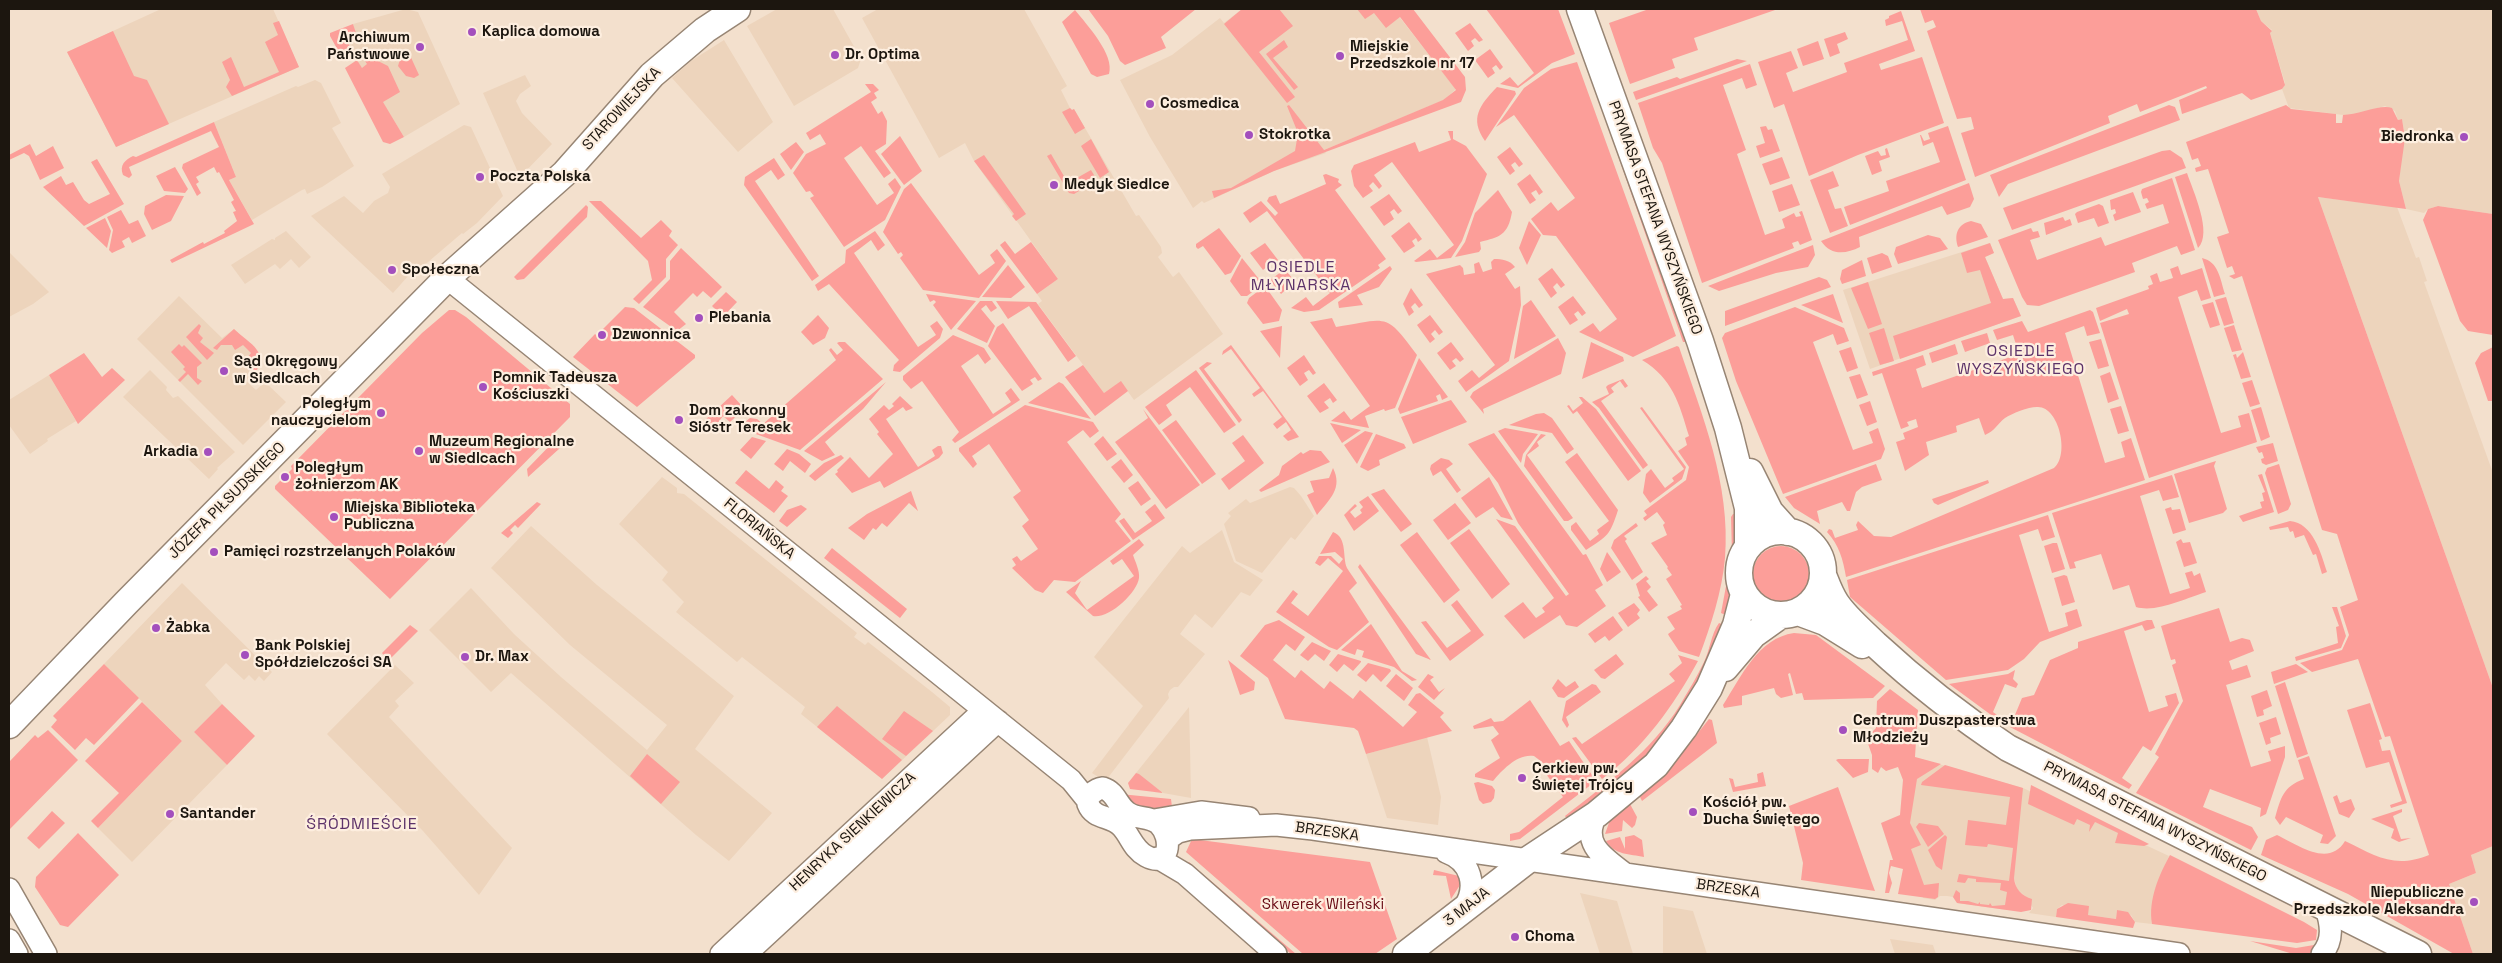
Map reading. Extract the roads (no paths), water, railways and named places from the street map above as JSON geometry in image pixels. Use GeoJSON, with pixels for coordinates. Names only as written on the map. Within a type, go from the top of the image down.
{"type":"FeatureCollection","features":[{"type":"Feature","properties":{"kind":"main road","name":"STAROWIEJSKA"},"geometry":{"type":"LineString","coordinates":[[447,278],[565,173],[626,102],[658,69],[705,30],[737,9]]}},
{"type":"Feature","properties":{"kind":"main road","name":"PRYMASA STEFANA WYSZYŃSKIEGO"},"geometry":{"type":"LineString","coordinates":[[1580,9],[1700,341],[1728,428],[1748,508],[1748,547]]}},
{"type":"Feature","properties":{"kind":"main road","name":"JÓZEFA PIŁSUDSKIEGO"},"geometry":{"type":"LineString","coordinates":[[9,725],[447,278]]}},
{"type":"Feature","properties":{"kind":"main road","name":"PRYMASA STEFANA WYSZYŃSKIEGO"},"geometry":{"type":"LineString","coordinates":[[1728,428],[1770,512],[1788,532]]}},
{"type":"Feature","properties":{"kind":"main road"},"geometry":{"type":"LineString","coordinates":[[1528,859],[1597,814],[1656,765],[1684,728],[1709,688],[1753,635],[1789,614],[1816,597],[1823,575],[1817,552],[1805,539],[1788,532],[1766,534],[1748,547],[1742,558],[1739,570],[1740,582],[1744,594],[1760,610],[1789,614]]}},
{"type":"Feature","properties":{"kind":"main road","name":"PRYMASA STEFANA WYSZYŃSKIEGO"},"geometry":{"type":"LineString","coordinates":[[1823,575],[1829,591],[1837,604],[1853,623],[1904,671]]}},
{"type":"Feature","properties":{"kind":"main road"},"geometry":{"type":"LineString","coordinates":[[1709,688],[1736,625],[1744,594]]}},
{"type":"Feature","properties":{"kind":"main road","name":"PRYMASA STEFANA WYSZYŃSKIEGO"},"geometry":{"type":"LineString","coordinates":[[1789,614],[1825,622],[1904,671],[1984,732],[2014,751],[2418,954]]}},
{"type":"Feature","properties":{"kind":"main road","name":"3 MAJA"},"geometry":{"type":"LineString","coordinates":[[1406,954],[1528,859]]}},
{"type":"Feature","properties":{"kind":"street","name":"FLORIAŃSKA"},"geometry":{"type":"LineString","coordinates":[[447,278],[1091,796]]}},
{"type":"Feature","properties":{"kind":"street","name":"HENRYKA SIENKIEWICZA"},"geometry":{"type":"LineString","coordinates":[[721,954],[991,716]]}},
{"type":"Feature","properties":{"kind":"street","name":"HENRYKA SIENKIEWICZA"},"geometry":{"type":"LineString","coordinates":[[746,954],[991,716]]}},
{"type":"Feature","properties":{"kind":"street"},"geometry":{"type":"LineString","coordinates":[[1165,848],[1143,854],[1129,840],[1122,827],[1114,820],[1092,812],[1091,796],[1105,789],[1114,795],[1128,813],[1154,820],[1164,830],[1165,848],[1185,874],[1276,954]]}},
{"type":"Feature","properties":{"kind":"street","name":"BRZESKA"},"geometry":{"type":"LineString","coordinates":[[1154,820],[1180,814],[1212,812],[1276,826],[1439,849],[1528,859],[1626,875],[2179,954]]}},
{"type":"Feature","properties":{"kind":"street"},"geometry":{"type":"LineString","coordinates":[[1597,814],[1591,828],[1596,848],[1602,857],[1626,875]]}},
{"type":"Feature","properties":{"kind":"street","name":"BRZESKA"},"geometry":{"type":"LineString","coordinates":[[1165,848],[1178,832],[1190,829],[1276,826]]}},
{"type":"Feature","properties":{"kind":"street"},"geometry":{"type":"LineString","coordinates":[[1439,849],[1460,858],[1469,872],[1472,893],[1464,908]]}},
{"type":"Feature","properties":{"kind":"street"},"geometry":{"type":"LineString","coordinates":[[9,890],[46,954]]}},
{"type":"Feature","properties":{"kind":"street"},"geometry":{"type":"LineString","coordinates":[[2322,954],[2328,947],[2331,925],[2326,908]]}},
{"type":"Feature","properties":{"kind":"street"},"geometry":{"type":"LineString","coordinates":[[9,940],[17,954]]}},
{"type":"Feature","properties":{"kind":"place","name":"Kaplica domowa"},"geometry":{"type":"Point","coordinates":[472,32]}},
{"type":"Feature","properties":{"kind":"place","name":"Archiwum Państwowe"},"geometry":{"type":"Point","coordinates":[420,47]}},
{"type":"Feature","properties":{"kind":"place","name":"Dr. Optima"},"geometry":{"type":"Point","coordinates":[835,55]}},
{"type":"Feature","properties":{"kind":"place","name":"Miejskie Przedszkole nr 17"},"geometry":{"type":"Point","coordinates":[1340,56]}},
{"type":"Feature","properties":{"kind":"place","name":"Cosmedica"},"geometry":{"type":"Point","coordinates":[1150,104]}},
{"type":"Feature","properties":{"kind":"place","name":"Stokrotka"},"geometry":{"type":"Point","coordinates":[1249,135]}},
{"type":"Feature","properties":{"kind":"place","name":"Biedronka"},"geometry":{"type":"Point","coordinates":[2464,137]}},
{"type":"Feature","properties":{"kind":"place","name":"Poczta Polska"},"geometry":{"type":"Point","coordinates":[480,177]}},
{"type":"Feature","properties":{"kind":"place","name":"Medyk Siedlce"},"geometry":{"type":"Point","coordinates":[1054,185]}},
{"type":"Feature","properties":{"kind":"place","name":"Społeczna"},"geometry":{"type":"Point","coordinates":[392,270]}},
{"type":"Feature","properties":{"kind":"place","name":"Plebania"},"geometry":{"type":"Point","coordinates":[699,318]}},
{"type":"Feature","properties":{"kind":"place","name":"Dzwonnica"},"geometry":{"type":"Point","coordinates":[602,335]}},
{"type":"Feature","properties":{"kind":"place","name":"Sąd Okręgowy w Siedlcach"},"geometry":{"type":"Point","coordinates":[224,371]}},
{"type":"Feature","properties":{"kind":"place","name":"Pomnik Tadeusza Kościuszki"},"geometry":{"type":"Point","coordinates":[483,387]}},
{"type":"Feature","properties":{"kind":"place","name":"Poległym nauczycielom"},"geometry":{"type":"Point","coordinates":[381,413]}},
{"type":"Feature","properties":{"kind":"place","name":"Dom zakonny Sióstr Teresek"},"geometry":{"type":"Point","coordinates":[679,420]}},
{"type":"Feature","properties":{"kind":"place","name":"Muzeum Regionalne w Siedlcach"},"geometry":{"type":"Point","coordinates":[419,451]}},
{"type":"Feature","properties":{"kind":"place","name":"Arkadia"},"geometry":{"type":"Point","coordinates":[208,452]}},
{"type":"Feature","properties":{"kind":"place","name":"Poległym żołnierzom AK"},"geometry":{"type":"Point","coordinates":[285,477]}},
{"type":"Feature","properties":{"kind":"place","name":"Miejska Biblioteka Publiczna"},"geometry":{"type":"Point","coordinates":[334,517]}},
{"type":"Feature","properties":{"kind":"place","name":"Pamięci rozstrzelanych Polaków"},"geometry":{"type":"Point","coordinates":[214,552]}},
{"type":"Feature","properties":{"kind":"place","name":"Żabka"},"geometry":{"type":"Point","coordinates":[156,628]}},
{"type":"Feature","properties":{"kind":"place","name":"Bank Polskiej Spółdzielczości SA"},"geometry":{"type":"Point","coordinates":[245,655]}},
{"type":"Feature","properties":{"kind":"place","name":"Dr. Max"},"geometry":{"type":"Point","coordinates":[465,657]}},
{"type":"Feature","properties":{"kind":"place","name":"Centrum Duszpasterstwa Młodzieży"},"geometry":{"type":"Point","coordinates":[1843,730]}},
{"type":"Feature","properties":{"kind":"place","name":"Cerkiew pw. Świętej Trójcy"},"geometry":{"type":"Point","coordinates":[1522,778]}},
{"type":"Feature","properties":{"kind":"place","name":"Kościół pw. Ducha Świętego"},"geometry":{"type":"Point","coordinates":[1693,812]}},
{"type":"Feature","properties":{"kind":"place","name":"Santander"},"geometry":{"type":"Point","coordinates":[170,814]}},
{"type":"Feature","properties":{"kind":"place","name":"Niepubliczne Przedszkole Aleksandra"},"geometry":{"type":"Point","coordinates":[2474,902]}},
{"type":"Feature","properties":{"kind":"place","name":"Choma"},"geometry":{"type":"Point","coordinates":[1515,937]}},
{"type":"Feature","properties":{"kind":"district","name":"OSIEDLE MŁYNARSKA"},"geometry":{"type":"Point","coordinates":[1301,277]}},
{"type":"Feature","properties":{"kind":"district","name":"OSIEDLE WYSZYŃSKIEGO"},"geometry":{"type":"Point","coordinates":[2021,361]}},
{"type":"Feature","properties":{"kind":"district","name":"ŚRÓDMIEŚCIE"},"geometry":{"type":"Point","coordinates":[362,825]}},
{"type":"Feature","properties":{"kind":"park label","name":"Skwerek Wileński"},"geometry":{"type":"Point","coordinates":[1323,905]}}]}
